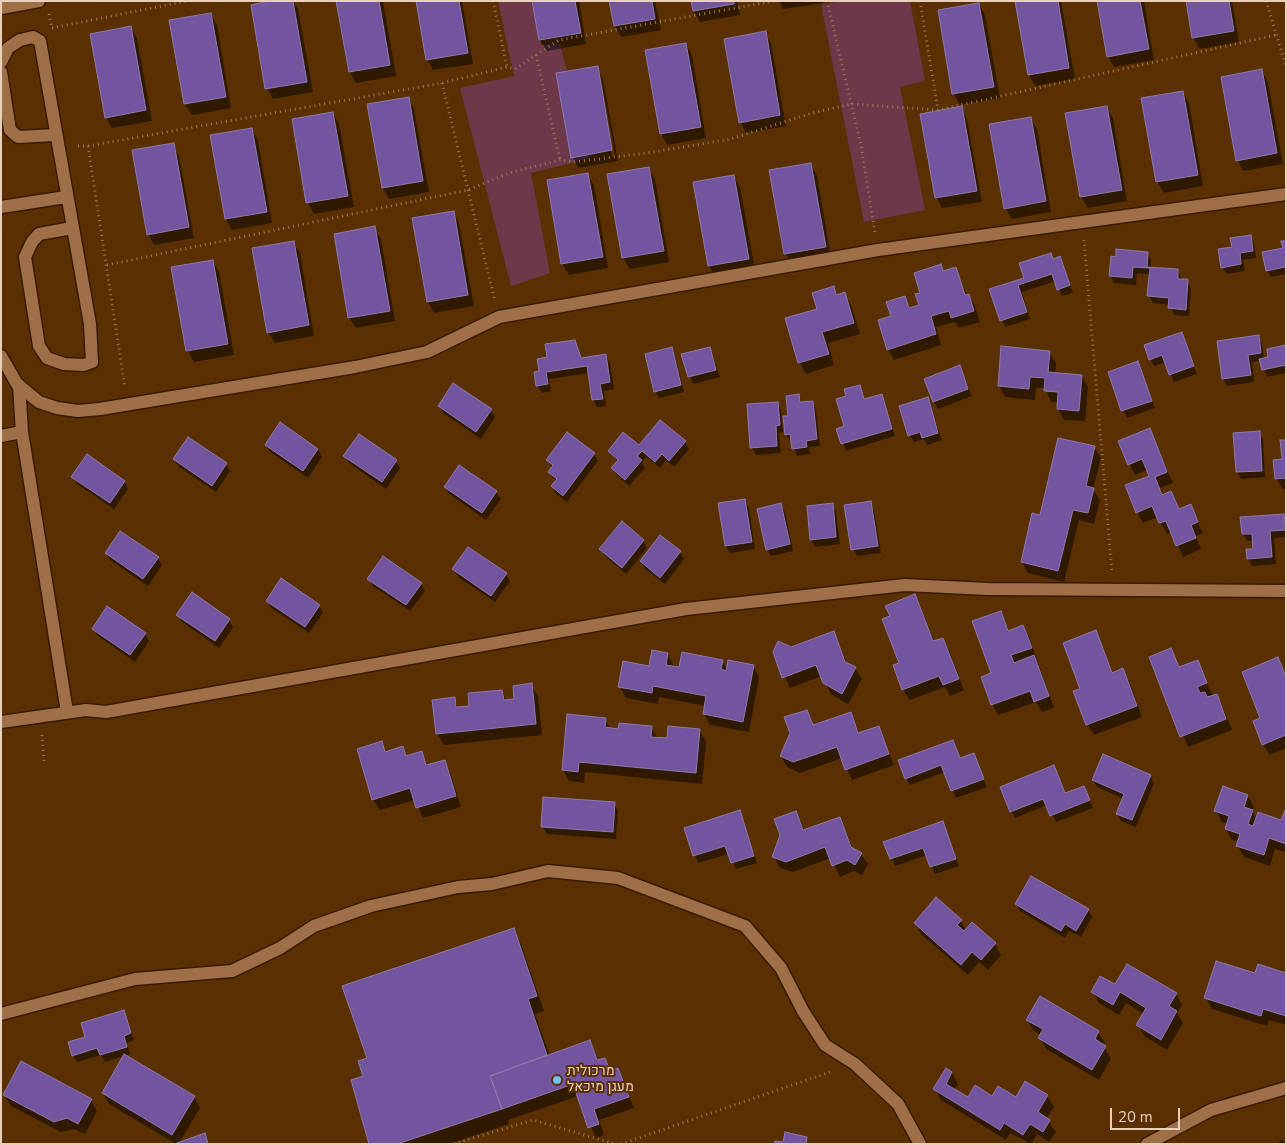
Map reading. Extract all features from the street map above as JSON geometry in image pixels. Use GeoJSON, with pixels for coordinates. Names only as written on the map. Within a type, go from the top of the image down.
{"type":"FeatureCollection","features":[{"type":"Feature","properties":{"kind":"street"},"geometry":{"type":"LineString","coordinates":[[1,8],[44,6]]}},
{"type":"Feature","properties":{"kind":"street"},"geometry":{"type":"LineString","coordinates":[[1,62],[8,48],[20,40],[32,37],[40,41],[55,135],[90,324],[92,362],[84,365],[64,364],[47,358],[38,346],[25,257],[32,242],[39,234],[72,228]]}},
{"type":"Feature","properties":{"kind":"street"},"geometry":{"type":"LineString","coordinates":[[1,72],[10,130],[18,137],[55,135]]}},
{"type":"Feature","properties":{"kind":"street"},"geometry":{"type":"LineString","coordinates":[[1,356],[19,385],[39,402],[57,408],[78,411],[100,409],[345,368],[427,352],[499,317],[878,250],[1286,194]]}},
{"type":"Feature","properties":{"kind":"street"},"geometry":{"type":"LineString","coordinates":[[1,207],[66,197]]}},
{"type":"Feature","properties":{"kind":"street"},"geometry":{"type":"LineString","coordinates":[[19,385],[22,432],[67,712]]}},
{"type":"Feature","properties":{"kind":"street"},"geometry":{"type":"LineString","coordinates":[[1,436],[22,432]]}},
{"type":"Feature","properties":{"kind":"street"},"geometry":{"type":"LineString","coordinates":[[1,722],[86,710],[106,712],[686,609],[905,585],[988,589],[1286,591]]}},
{"type":"Feature","properties":{"kind":"street"},"geometry":{"type":"LineString","coordinates":[[1,1014],[135,979],[232,971],[280,948],[314,926],[371,906],[458,888],[492,884],[548,871],[618,878],[745,926],[781,968],[803,1011],[825,1045],[855,1064],[898,1104],[920,1144]]}},
{"type":"Feature","properties":{"kind":"street"},"geometry":{"type":"LineString","coordinates":[[1147,1144],[1212,1110],[1286,1088]]}},
{"type":"Feature","properties":{"kind":"path"},"geometry":{"type":"LineString","coordinates":[[52,28],[187,1]]}},
{"type":"Feature","properties":{"kind":"path"},"geometry":{"type":"LineString","coordinates":[[493,1],[508,67]]}},
{"type":"Feature","properties":{"kind":"path"},"geometry":{"type":"LineString","coordinates":[[76,138],[78,147],[88,146],[442,83],[508,67],[515,69],[559,40],[774,1]]}},
{"type":"Feature","properties":{"kind":"path"},"geometry":{"type":"LineString","coordinates":[[827,1],[852,104],[878,250]]}},
{"type":"Feature","properties":{"kind":"path"},"geometry":{"type":"LineString","coordinates":[[920,1],[938,110]]}},
{"type":"Feature","properties":{"kind":"path"},"geometry":{"type":"LineString","coordinates":[[1266,1],[1286,66]]}},
{"type":"Feature","properties":{"kind":"path"},"geometry":{"type":"LineString","coordinates":[[44,6],[54,37]]}},
{"type":"Feature","properties":{"kind":"path"},"geometry":{"type":"LineString","coordinates":[[107,265],[468,190],[509,173],[560,160],[574,162],[648,154],[731,139],[812,113],[852,104],[938,110],[1276,35]]}},
{"type":"Feature","properties":{"kind":"path"},"geometry":{"type":"LineString","coordinates":[[536,55],[560,160]]}},
{"type":"Feature","properties":{"kind":"path"},"geometry":{"type":"LineString","coordinates":[[442,83],[499,317]]}},
{"type":"Feature","properties":{"kind":"path"},"geometry":{"type":"LineString","coordinates":[[88,146],[127,403]]}},
{"type":"Feature","properties":{"kind":"path"},"geometry":{"type":"LineString","coordinates":[[1082,222],[1113,589]]}},
{"type":"Feature","properties":{"kind":"path"},"geometry":{"type":"LineString","coordinates":[[40,717],[44,761]]}},
{"type":"Feature","properties":{"kind":"path"},"geometry":{"type":"LineString","coordinates":[[621,1144],[855,1064]]}},
{"type":"Feature","properties":{"kind":"path"},"geometry":{"type":"LineString","coordinates":[[454,1144],[533,1120],[615,1144]]}},
{"type":"Feature","properties":{"kind":"shaded area"},"geometry":{"type":"Polygon","coordinates":[[[498,1],[533,1],[541,45],[560,44],[589,159],[531,173],[550,273],[511,286],[460,88],[514,76],[498,1]]]}},
{"type":"Feature","properties":{"kind":"shaded area"},"geometry":{"type":"Polygon","coordinates":[[[840,1],[910,1],[925,81],[900,87],[925,210],[864,222],[821,5],[840,1]]]}},
{"type":"Feature","properties":{"kind":"building"},"geometry":{"type":"Polygon","coordinates":[[[269,1],[293,1],[307,82],[265,89],[251,5],[269,1]]]}},
{"type":"Feature","properties":{"kind":"building"},"geometry":{"type":"Polygon","coordinates":[[[336,1],[379,1],[390,65],[349,72],[336,1]]]}},
{"type":"Feature","properties":{"kind":"building"},"geometry":{"type":"Polygon","coordinates":[[[416,1],[459,1],[468,53],[426,60],[416,1]]]}},
{"type":"Feature","properties":{"kind":"building"},"geometry":{"type":"Polygon","coordinates":[[[532,1],[575,1],[581,33],[539,40],[532,1]]]}},
{"type":"Feature","properties":{"kind":"building"},"geometry":{"type":"Polygon","coordinates":[[[609,1],[652,1],[655,19],[614,26],[609,1]]]}},
{"type":"Feature","properties":{"kind":"building"},"geometry":{"type":"Polygon","coordinates":[[[691,1],[734,1],[734,4],[693,11],[691,1]]]}},
{"type":"Feature","properties":{"kind":"building"},"geometry":{"type":"Polygon","coordinates":[[[1015,1],[1058,1],[1069,68],[1028,75],[1015,1]]]}},
{"type":"Feature","properties":{"kind":"building"},"geometry":{"type":"Polygon","coordinates":[[[1097,1],[1140,1],[1149,49],[1107,57],[1097,1]]]}},
{"type":"Feature","properties":{"kind":"building"},"geometry":{"type":"Polygon","coordinates":[[[1186,1],[1229,1],[1234,31],[1192,38],[1186,1]]]}},
{"type":"Feature","properties":{"kind":"building"},"geometry":{"type":"Polygon","coordinates":[[[979,3],[994,87],[952,94],[938,10],[979,3]]]}},
{"type":"Feature","properties":{"kind":"building"},"geometry":{"type":"Polygon","coordinates":[[[211,13],[226,97],[184,104],[169,20],[211,13]]]}},
{"type":"Feature","properties":{"kind":"building"},"geometry":{"type":"Polygon","coordinates":[[[131,26],[146,110],[105,118],[90,34],[131,26]]]}},
{"type":"Feature","properties":{"kind":"building"},"geometry":{"type":"Polygon","coordinates":[[[766,31],[780,115],[739,123],[724,39],[766,31]]]}},
{"type":"Feature","properties":{"kind":"building"},"geometry":{"type":"Polygon","coordinates":[[[686,43],[701,127],[660,134],[645,50],[686,43]]]}},
{"type":"Feature","properties":{"kind":"building"},"geometry":{"type":"Polygon","coordinates":[[[598,66],[612,150],[571,158],[556,73],[598,66]]]}},
{"type":"Feature","properties":{"kind":"building"},"geometry":{"type":"Polygon","coordinates":[[[1262,69],[1277,153],[1236,161],[1221,77],[1262,69]]]}},
{"type":"Feature","properties":{"kind":"building"},"geometry":{"type":"Polygon","coordinates":[[[1183,91],[1198,175],[1156,182],[1141,98],[1183,91]]]}},
{"type":"Feature","properties":{"kind":"building"},"geometry":{"type":"Polygon","coordinates":[[[409,97],[423,181],[382,188],[367,104],[409,97]]]}},
{"type":"Feature","properties":{"kind":"building"},"geometry":{"type":"Polygon","coordinates":[[[962,106],[977,191],[935,198],[920,114],[962,106]]]}},
{"type":"Feature","properties":{"kind":"building"},"geometry":{"type":"Polygon","coordinates":[[[1107,106],[1122,190],[1080,197],[1065,113],[1107,106]]]}},
{"type":"Feature","properties":{"kind":"building"},"geometry":{"type":"Polygon","coordinates":[[[333,112],[348,196],[306,203],[292,119],[333,112]]]}},
{"type":"Feature","properties":{"kind":"building"},"geometry":{"type":"Polygon","coordinates":[[[1031,117],[1046,201],[1004,209],[989,124],[1031,117]]]}},
{"type":"Feature","properties":{"kind":"building"},"geometry":{"type":"Polygon","coordinates":[[[252,128],[267,212],[225,219],[210,135],[252,128]]]}},
{"type":"Feature","properties":{"kind":"building"},"geometry":{"type":"Polygon","coordinates":[[[174,143],[189,227],[147,235],[132,150],[174,143]]]}},
{"type":"Feature","properties":{"kind":"building"},"geometry":{"type":"Polygon","coordinates":[[[811,163],[826,247],[784,254],[769,170],[811,163]]]}},
{"type":"Feature","properties":{"kind":"building"},"geometry":{"type":"Polygon","coordinates":[[[649,167],[664,251],[622,258],[607,174],[649,167]]]}},
{"type":"Feature","properties":{"kind":"building"},"geometry":{"type":"Polygon","coordinates":[[[588,173],[603,257],[561,264],[547,180],[588,173]]]}},
{"type":"Feature","properties":{"kind":"building"},"geometry":{"type":"Polygon","coordinates":[[[734,175],[749,259],[708,266],[693,182],[734,175]]]}},
{"type":"Feature","properties":{"kind":"building"},"geometry":{"type":"Polygon","coordinates":[[[454,211],[468,295],[427,302],[412,218],[454,211]]]}},
{"type":"Feature","properties":{"kind":"building"},"geometry":{"type":"Polygon","coordinates":[[[375,226],[390,311],[348,318],[334,234],[375,226]]]}},
{"type":"Feature","properties":{"kind":"building"},"geometry":{"type":"Polygon","coordinates":[[[1251,235],[1253,251],[1240,253],[1241,264],[1221,268],[1218,249],[1232,247],[1230,238],[1251,235]]]}},
{"type":"Feature","properties":{"kind":"building"},"geometry":{"type":"Polygon","coordinates":[[[294,241],[309,325],[267,333],[252,248],[294,241]]]}},
{"type":"Feature","properties":{"kind":"building"},"geometry":{"type":"Polygon","coordinates":[[[1281,241],[1286,241],[1285,267],[1266,271],[1262,252],[1283,248],[1281,241]]]}},
{"type":"Feature","properties":{"kind":"building"},"geometry":{"type":"Polygon","coordinates":[[[1116,249],[1148,252],[1147,267],[1178,269],[1178,279],[1188,279],[1186,310],[1168,308],[1169,298],[1147,296],[1150,268],[1133,267],[1132,278],[1109,276],[1111,256],[1116,257],[1116,249]]]}},
{"type":"Feature","properties":{"kind":"building"},"geometry":{"type":"Polygon","coordinates":[[[1051,253],[1053,259],[1060,256],[1070,285],[1057,290],[1052,274],[1018,285],[1027,312],[1000,321],[989,289],[1024,278],[1019,263],[1051,253]]]}},
{"type":"Feature","properties":{"kind":"building"},"geometry":{"type":"Polygon","coordinates":[[[213,260],[228,344],[186,351],[171,267],[213,260]]]}},
{"type":"Feature","properties":{"kind":"building"},"geometry":{"type":"Polygon","coordinates":[[[941,264],[943,271],[956,267],[965,295],[969,294],[974,311],[951,318],[949,311],[931,316],[936,334],[887,350],[878,320],[891,316],[886,302],[905,296],[909,308],[919,305],[915,294],[920,293],[914,273],[941,264]]]}},
{"type":"Feature","properties":{"kind":"building"},"geometry":{"type":"Polygon","coordinates":[[[834,286],[836,295],[845,292],[854,323],[822,332],[829,354],[798,363],[785,318],[817,309],[812,293],[834,286]]]}},
{"type":"Feature","properties":{"kind":"building"},"geometry":{"type":"Polygon","coordinates":[[[1182,332],[1194,366],[1169,375],[1162,355],[1149,360],[1144,345],[1182,332]]]}},
{"type":"Feature","properties":{"kind":"building"},"geometry":{"type":"Polygon","coordinates":[[[1259,335],[1261,353],[1248,355],[1251,375],[1222,379],[1217,341],[1259,335]]]}},
{"type":"Feature","properties":{"kind":"building"},"geometry":{"type":"Polygon","coordinates":[[[575,340],[581,358],[606,354],[610,382],[600,384],[603,399],[592,400],[587,366],[546,372],[548,384],[536,386],[534,372],[539,371],[537,359],[547,357],[545,344],[575,340]]]}},
{"type":"Feature","properties":{"kind":"building"},"geometry":{"type":"Polygon","coordinates":[[[1286,345],[1286,365],[1262,370],[1259,359],[1268,357],[1267,349],[1286,345]]]}},
{"type":"Feature","properties":{"kind":"building"},"geometry":{"type":"Polygon","coordinates":[[[1001,346],[1050,351],[1048,372],[1082,375],[1079,411],[1057,409],[1058,392],[1044,391],[1045,378],[1030,377],[1029,389],[998,386],[1001,346]]]}},
{"type":"Feature","properties":{"kind":"building"},"geometry":{"type":"Polygon","coordinates":[[[672,347],[681,385],[654,392],[645,354],[672,347]]]}},
{"type":"Feature","properties":{"kind":"building"},"geometry":{"type":"Polygon","coordinates":[[[710,347],[716,370],[688,377],[681,354],[710,347]]]}},
{"type":"Feature","properties":{"kind":"building"},"geometry":{"type":"Polygon","coordinates":[[[1138,361],[1152,401],[1121,411],[1108,372],[1138,361]]]}},
{"type":"Feature","properties":{"kind":"building"},"geometry":{"type":"Polygon","coordinates":[[[960,365],[968,389],[933,402],[924,379],[960,365]]]}},
{"type":"Feature","properties":{"kind":"building"},"geometry":{"type":"Polygon","coordinates":[[[453,383],[492,409],[476,432],[438,406],[453,383]]]}},
{"type":"Feature","properties":{"kind":"building"},"geometry":{"type":"Polygon","coordinates":[[[860,385],[864,399],[882,394],[892,429],[841,444],[836,429],[844,426],[836,399],[846,396],[844,389],[860,385]]]}},
{"type":"Feature","properties":{"kind":"building"},"geometry":{"type":"Polygon","coordinates":[[[799,394],[800,402],[813,401],[817,439],[806,441],[807,447],[792,449],[790,434],[785,435],[783,416],[788,416],[786,396],[799,394]]]}},
{"type":"Feature","properties":{"kind":"building"},"geometry":{"type":"Polygon","coordinates":[[[928,397],[938,433],[922,438],[920,432],[908,436],[899,406],[928,397]]]}},
{"type":"Feature","properties":{"kind":"building"},"geometry":{"type":"Polygon","coordinates":[[[778,402],[780,425],[776,426],[777,446],[750,448],[747,404],[778,402]]]}},
{"type":"Feature","properties":{"kind":"building"},"geometry":{"type":"Polygon","coordinates":[[[660,420],[686,441],[669,461],[662,454],[655,462],[642,451],[637,456],[642,460],[625,480],[611,468],[618,460],[608,451],[623,432],[639,445],[660,420]]]}},
{"type":"Feature","properties":{"kind":"building"},"geometry":{"type":"Polygon","coordinates":[[[280,422],[318,449],[303,471],[265,445],[280,422]]]}},
{"type":"Feature","properties":{"kind":"building"},"geometry":{"type":"Polygon","coordinates":[[[1150,428],[1167,472],[1155,477],[1162,495],[1171,491],[1179,509],[1191,504],[1198,522],[1191,525],[1196,538],[1176,546],[1166,521],[1159,523],[1152,506],[1136,513],[1125,485],[1149,476],[1142,459],[1128,465],[1118,441],[1150,428]]]}},
{"type":"Feature","properties":{"kind":"building"},"geometry":{"type":"Polygon","coordinates":[[[1260,431],[1262,471],[1236,472],[1233,433],[1260,431]]]}},
{"type":"Feature","properties":{"kind":"building"},"geometry":{"type":"Polygon","coordinates":[[[567,432],[595,453],[563,496],[551,486],[557,479],[548,472],[553,465],[546,460],[567,432]]]}},
{"type":"Feature","properties":{"kind":"building"},"geometry":{"type":"Polygon","coordinates":[[[359,434],[397,460],[382,482],[343,456],[359,434]]]}},
{"type":"Feature","properties":{"kind":"building"},"geometry":{"type":"Polygon","coordinates":[[[188,437],[227,463],[212,486],[173,459],[188,437]]]}},
{"type":"Feature","properties":{"kind":"building"},"geometry":{"type":"Polygon","coordinates":[[[1058,438],[1095,446],[1086,486],[1094,488],[1088,513],[1073,510],[1058,571],[1021,562],[1032,513],[1040,515],[1058,438]]]}},
{"type":"Feature","properties":{"kind":"building"},"geometry":{"type":"Polygon","coordinates":[[[1280,440],[1286,440],[1286,478],[1275,479],[1273,460],[1282,459],[1280,440]]]}},
{"type":"Feature","properties":{"kind":"building"},"geometry":{"type":"Polygon","coordinates":[[[87,454],[125,481],[110,503],[71,477],[87,454]]]}},
{"type":"Feature","properties":{"kind":"building"},"geometry":{"type":"Polygon","coordinates":[[[459,465],[497,491],[482,513],[444,487],[459,465]]]}},
{"type":"Feature","properties":{"kind":"building"},"geometry":{"type":"Polygon","coordinates":[[[745,499],[752,542],[725,546],[718,503],[745,499]]]}},
{"type":"Feature","properties":{"kind":"building"},"geometry":{"type":"Polygon","coordinates":[[[871,501],[878,546],[851,550],[844,505],[871,501]]]}},
{"type":"Feature","properties":{"kind":"building"},"geometry":{"type":"Polygon","coordinates":[[[781,503],[790,544],[766,550],[757,509],[781,503]]]}},
{"type":"Feature","properties":{"kind":"building"},"geometry":{"type":"Polygon","coordinates":[[[833,503],[836,537],[810,540],[807,506],[833,503]]]}},
{"type":"Feature","properties":{"kind":"building"},"geometry":{"type":"Polygon","coordinates":[[[1284,514],[1286,530],[1270,531],[1272,557],[1247,559],[1246,549],[1253,549],[1252,534],[1242,534],[1240,517],[1284,514]]]}},
{"type":"Feature","properties":{"kind":"building"},"geometry":{"type":"Polygon","coordinates":[[[622,521],[644,540],[622,568],[599,549],[622,521]]]}},
{"type":"Feature","properties":{"kind":"building"},"geometry":{"type":"Polygon","coordinates":[[[120,531],[159,557],[143,579],[105,553],[120,531]]]}},
{"type":"Feature","properties":{"kind":"building"},"geometry":{"type":"Polygon","coordinates":[[[660,535],[681,551],[660,578],[640,561],[660,535]]]}},
{"type":"Feature","properties":{"kind":"building"},"geometry":{"type":"Polygon","coordinates":[[[468,547],[507,573],[491,596],[452,569],[468,547]]]}},
{"type":"Feature","properties":{"kind":"building"},"geometry":{"type":"Polygon","coordinates":[[[383,556],[422,583],[406,605],[367,579],[383,556]]]}},
{"type":"Feature","properties":{"kind":"building"},"geometry":{"type":"Polygon","coordinates":[[[281,578],[320,605],[305,627],[266,601],[281,578]]]}},
{"type":"Feature","properties":{"kind":"building"},"geometry":{"type":"Polygon","coordinates":[[[192,592],[230,619],[215,641],[176,615],[192,592]]]}},
{"type":"Feature","properties":{"kind":"building"},"geometry":{"type":"Polygon","coordinates":[[[915,594],[933,641],[943,638],[959,679],[943,685],[939,676],[902,690],[893,665],[899,663],[882,619],[890,616],[885,606],[915,594]]]}},
{"type":"Feature","properties":{"kind":"building"},"geometry":{"type":"Polygon","coordinates":[[[107,606],[146,633],[130,655],[92,629],[107,606]]]}},
{"type":"Feature","properties":{"kind":"building"},"geometry":{"type":"Polygon","coordinates":[[[1001,611],[1008,631],[1023,625],[1032,648],[1011,655],[1014,663],[1034,655],[1049,696],[1034,702],[1030,691],[991,705],[981,677],[991,673],[972,621],[1001,611]]]}},
{"type":"Feature","properties":{"kind":"building"},"geometry":{"type":"Polygon","coordinates":[[[1096,630],[1112,673],[1123,668],[1137,706],[1086,725],[1073,691],[1080,689],[1063,643],[1096,630]]]}},
{"type":"Feature","properties":{"kind":"building"},"geometry":{"type":"Polygon","coordinates":[[[834,631],[845,662],[856,667],[842,694],[823,683],[816,665],[782,678],[773,652],[778,641],[791,647],[834,631]]]}},
{"type":"Feature","properties":{"kind":"building"},"geometry":{"type":"Polygon","coordinates":[[[1171,648],[1179,667],[1198,660],[1207,683],[1197,687],[1200,693],[1205,692],[1207,697],[1217,694],[1226,719],[1180,737],[1149,657],[1171,648]]]}},
{"type":"Feature","properties":{"kind":"building"},"geometry":{"type":"Polygon","coordinates":[[[652,650],[668,653],[666,665],[679,667],[682,652],[723,660],[721,669],[726,671],[728,660],[754,665],[743,722],[703,714],[706,696],[653,686],[652,693],[618,687],[623,661],[649,666],[652,650]]]}},
{"type":"Feature","properties":{"kind":"building"},"geometry":{"type":"Polygon","coordinates":[[[1278,657],[1286,677],[1286,735],[1262,745],[1253,721],[1260,718],[1242,672],[1278,657]]]}},
{"type":"Feature","properties":{"kind":"building"},"geometry":{"type":"Polygon","coordinates":[[[532,683],[536,724],[436,734],[432,700],[455,697],[456,707],[469,706],[468,693],[502,690],[504,700],[514,699],[513,686],[532,683]]]}},
{"type":"Feature","properties":{"kind":"building"},"geometry":{"type":"Polygon","coordinates":[[[807,710],[813,725],[851,712],[858,733],[879,726],[889,754],[845,770],[837,747],[793,762],[780,756],[790,733],[784,717],[807,710]]]}},
{"type":"Feature","properties":{"kind":"building"},"geometry":{"type":"Polygon","coordinates":[[[567,714],[606,718],[605,727],[618,729],[619,723],[652,726],[651,737],[667,738],[668,726],[700,729],[696,773],[579,762],[578,772],[562,770],[567,714]]]}},
{"type":"Feature","properties":{"kind":"building"},"geometry":{"type":"Polygon","coordinates":[[[953,740],[960,758],[974,753],[984,779],[951,791],[941,765],[905,779],[898,760],[953,740]]]}},
{"type":"Feature","properties":{"kind":"building"},"geometry":{"type":"Polygon","coordinates":[[[382,741],[385,752],[403,746],[406,756],[422,751],[426,765],[445,760],[456,796],[416,808],[410,788],[372,800],[357,749],[382,741]]]}},
{"type":"Feature","properties":{"kind":"building"},"geometry":{"type":"Polygon","coordinates":[[[1103,754],[1151,775],[1132,820],[1116,814],[1124,794],[1092,780],[1103,754]]]}},
{"type":"Feature","properties":{"kind":"building"},"geometry":{"type":"Polygon","coordinates":[[[1054,765],[1065,793],[1084,786],[1090,800],[1050,816],[1043,799],[1010,812],[1000,787],[1054,765]]]}},
{"type":"Feature","properties":{"kind":"building"},"geometry":{"type":"Polygon","coordinates":[[[1223,786],[1248,795],[1244,807],[1253,810],[1248,824],[1253,826],[1258,812],[1281,820],[1286,808],[1286,844],[1269,838],[1264,855],[1236,846],[1240,834],[1225,829],[1229,816],[1214,811],[1223,786]]]}},
{"type":"Feature","properties":{"kind":"building"},"geometry":{"type":"Polygon","coordinates":[[[543,797],[615,802],[613,832],[541,827],[543,797]]]}},
{"type":"Feature","properties":{"kind":"building"},"geometry":{"type":"Polygon","coordinates":[[[740,810],[754,856],[731,863],[725,846],[693,856],[684,828],[740,810]]]}},
{"type":"Feature","properties":{"kind":"building"},"geometry":{"type":"Polygon","coordinates":[[[796,811],[803,830],[840,817],[851,847],[862,853],[855,865],[847,860],[832,866],[825,847],[786,862],[772,857],[780,835],[774,819],[796,811]]]}},
{"type":"Feature","properties":{"kind":"building"},"geometry":{"type":"Polygon","coordinates":[[[943,821],[956,859],[930,867],[923,848],[890,859],[883,842],[943,821]]]}},
{"type":"Feature","properties":{"kind":"building"},"geometry":{"type":"Polygon","coordinates":[[[1031,876],[1089,909],[1076,931],[1065,924],[1061,931],[1015,904],[1031,876]]]}},
{"type":"Feature","properties":{"kind":"building"},"geometry":{"type":"Polygon","coordinates":[[[936,897],[962,920],[957,925],[964,931],[972,922],[996,943],[981,960],[972,952],[961,965],[914,923],[936,897]]]}},
{"type":"Feature","properties":{"kind":"building"},"geometry":{"type":"Polygon","coordinates":[[[514,928],[537,996],[528,999],[547,1055],[490,1076],[502,1109],[397,1144],[369,1144],[351,1080],[363,1076],[358,1061],[367,1058],[342,986],[514,928]]]}},
{"type":"Feature","properties":{"kind":"building"},"geometry":{"type":"Polygon","coordinates":[[[1216,961],[1255,973],[1258,964],[1286,973],[1286,1016],[1263,1009],[1261,1016],[1204,998],[1216,961]]]}},
{"type":"Feature","properties":{"kind":"building"},"geometry":{"type":"Polygon","coordinates":[[[1127,964],[1177,993],[1169,1006],[1177,1011],[1161,1040],[1136,1025],[1146,1008],[1120,992],[1113,1005],[1091,992],[1100,976],[1115,984],[1127,964]]]}},
{"type":"Feature","properties":{"kind":"building"},"geometry":{"type":"Polygon","coordinates":[[[1040,996],[1099,1031],[1095,1039],[1106,1046],[1092,1070],[1038,1038],[1043,1029],[1026,1020],[1040,996]]]}},
{"type":"Feature","properties":{"kind":"building"},"geometry":{"type":"Polygon","coordinates":[[[124,1010],[131,1033],[124,1036],[127,1047],[100,1055],[97,1048],[72,1056],[68,1042],[85,1037],[81,1023],[124,1010]]]}},
{"type":"Feature","properties":{"kind":"building","name":"מרכולית מעגן מיכאל"},"geometry":{"type":"Polygon","coordinates":[[[590,1040],[597,1060],[605,1058],[610,1071],[618,1068],[629,1097],[594,1109],[599,1124],[588,1128],[573,1084],[502,1109],[490,1076],[590,1040]]]}},
{"type":"Feature","properties":{"kind":"building"},"geometry":{"type":"Polygon","coordinates":[[[124,1054],[195,1096],[172,1135],[102,1093],[124,1054]]]}},
{"type":"Feature","properties":{"kind":"building"},"geometry":{"type":"Polygon","coordinates":[[[21,1061],[92,1099],[78,1124],[67,1118],[54,1122],[3,1095],[21,1061]]]}},
{"type":"Feature","properties":{"kind":"building"},"geometry":{"type":"Polygon","coordinates":[[[946,1068],[952,1072],[946,1084],[968,1097],[975,1085],[992,1096],[998,1086],[1016,1097],[1025,1081],[1048,1095],[1038,1112],[1050,1120],[1043,1132],[1030,1124],[1023,1135],[1004,1123],[1000,1130],[933,1089],[946,1068]]]}},
{"type":"Feature","properties":{"kind":"building"},"geometry":{"type":"Polygon","coordinates":[[[785,1132],[807,1137],[806,1144],[774,1144],[775,1141],[783,1142],[785,1132]]]}},
{"type":"Feature","properties":{"kind":"building"},"geometry":{"type":"Polygon","coordinates":[[[205,1133],[208,1144],[174,1144],[205,1133]]]}},
{"type":"Feature","properties":{"kind":"place","name":"מרכולית מעגן מיכאל"},"geometry":{"type":"Point","coordinates":[557,1080]}}]}
